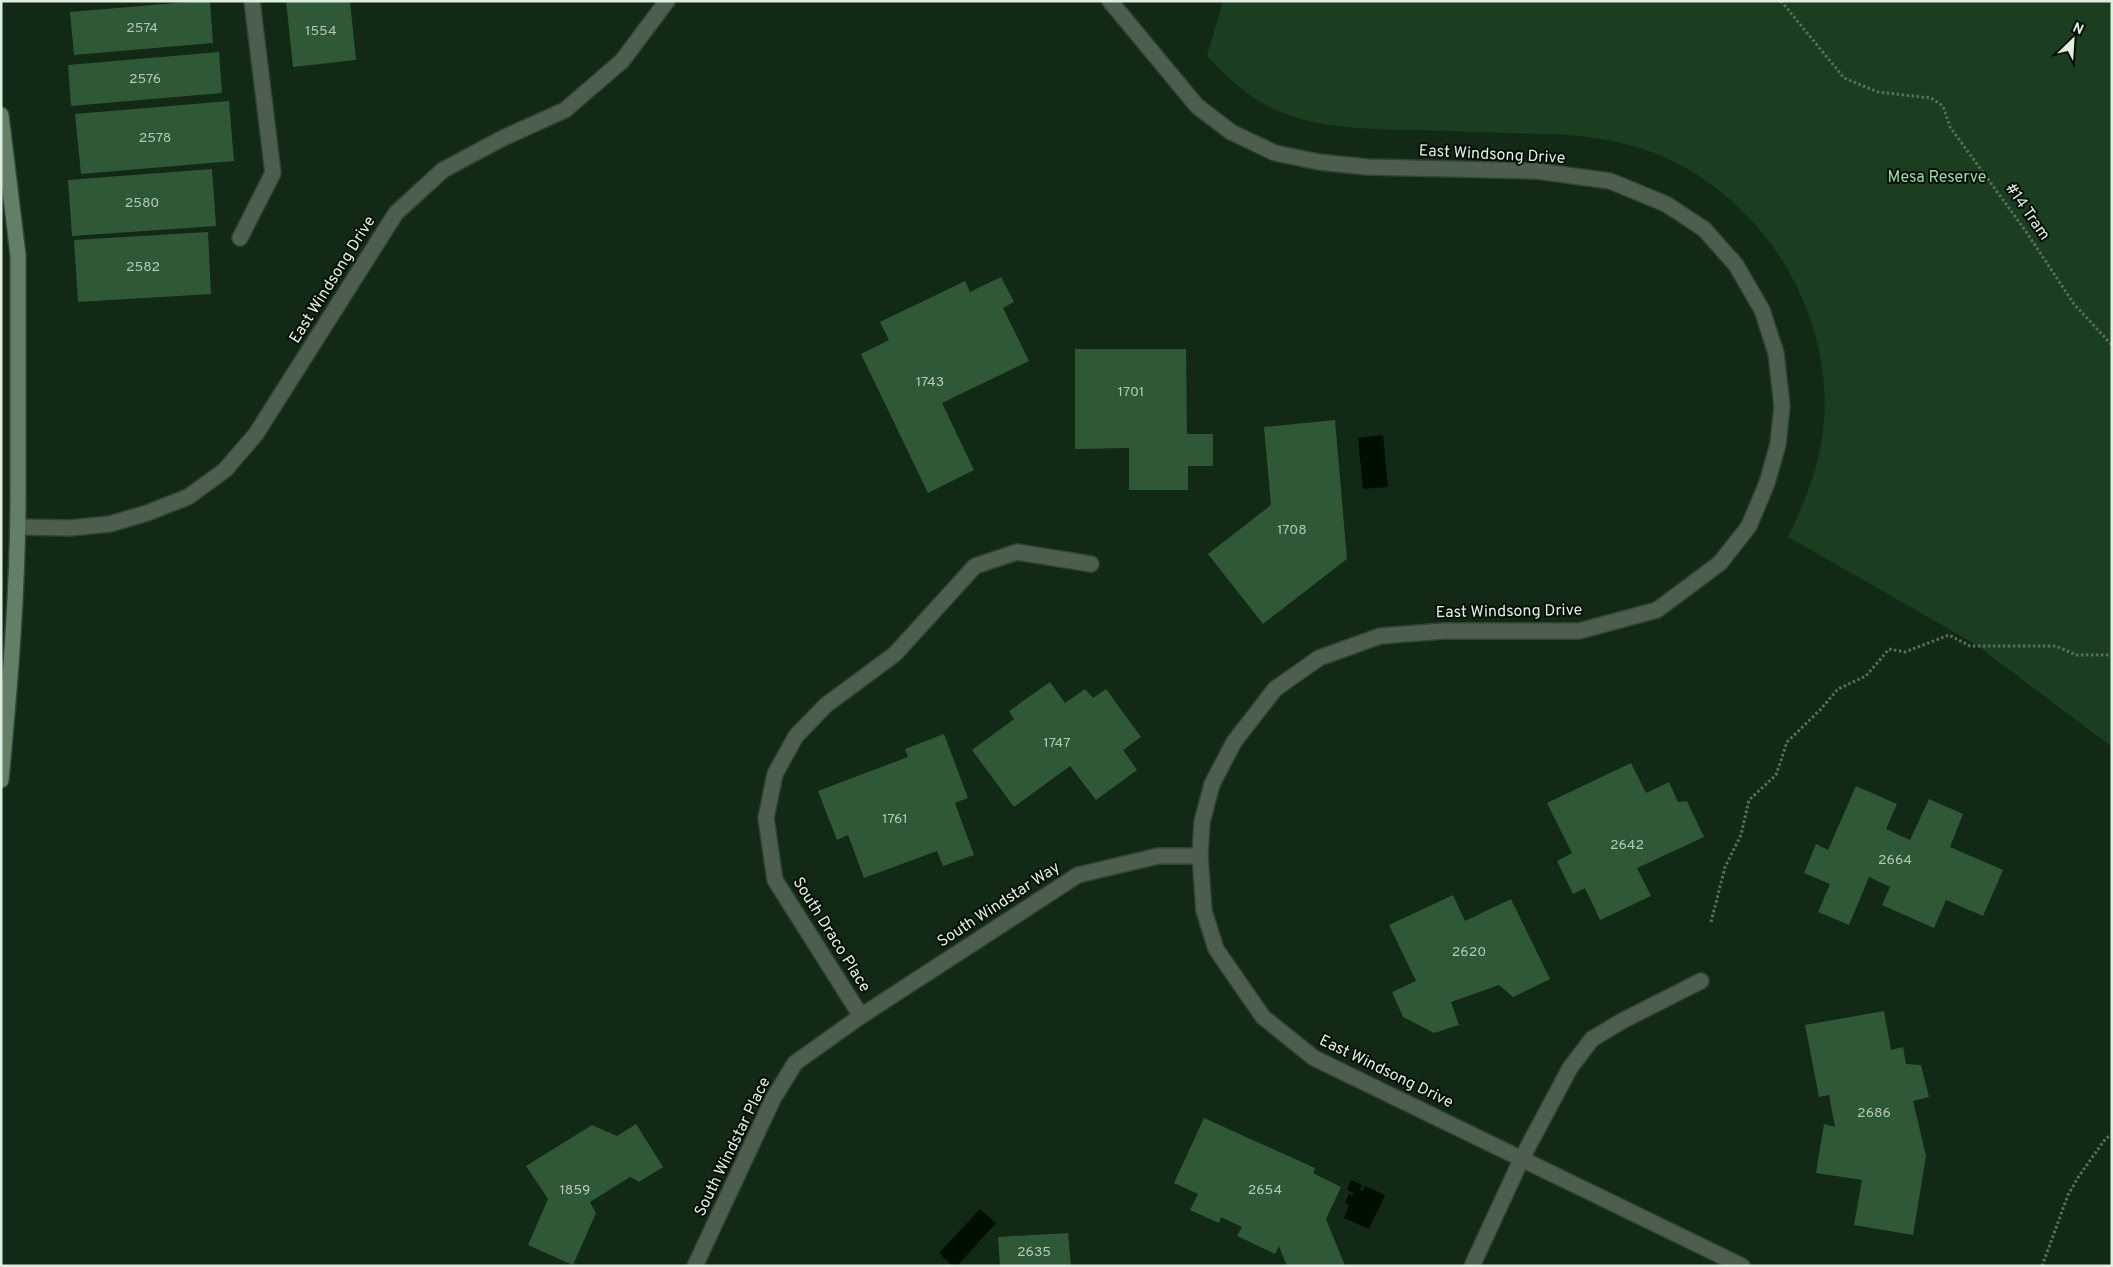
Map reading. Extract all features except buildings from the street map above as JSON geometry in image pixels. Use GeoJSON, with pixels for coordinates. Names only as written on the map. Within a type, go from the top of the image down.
{"type":"FeatureCollection","features":[{"type":"Feature","properties":{"kind":"street"},"geometry":{"type":"LineString","coordinates":[[240,238],[273,173],[252,1]]}},
{"type":"Feature","properties":{"kind":"street","name":"East Windsong Drive"},"geometry":{"type":"LineString","coordinates":[[18,527],[70,528],[110,524],[147,513],[188,497],[225,470],[256,434],[396,213],[443,170],[503,138],[565,110],[622,62],[667,1]]}},
{"type":"Feature","properties":{"kind":"street","name":"East Windsong Drive"},"geometry":{"type":"LineString","coordinates":[[1110,1],[1198,106],[1231,132],[1275,153],[1319,162],[1367,167],[1537,171],[1610,181],[1666,204],[1704,230],[1736,265],[1762,310],[1776,353],[1782,406],[1778,444],[1767,483],[1749,526],[1720,563],[1657,610],[1579,631],[1444,630],[1380,636],[1319,658],[1276,689],[1234,742],[1212,784],[1202,822],[1200,856],[1204,911],[1216,949],[1263,1017],[1314,1058],[1742,1266]]}},
{"type":"Feature","properties":{"kind":"street"},"geometry":{"type":"LineString","coordinates":[[1,115],[18,255],[18,527],[8,710],[1,780]]}},
{"type":"Feature","properties":{"kind":"street","name":"South Draco Place"},"geometry":{"type":"LineString","coordinates":[[861,1016],[775,880],[766,818],[775,774],[796,736],[826,706],[895,654],[975,566],[1017,552],[1090,564]]}},
{"type":"Feature","properties":{"kind":"street","name":"South Windstar Way"},"geometry":{"type":"LineString","coordinates":[[861,1016],[1078,875],[1158,856],[1200,856]]}},
{"type":"Feature","properties":{"kind":"street"},"geometry":{"type":"LineString","coordinates":[[1472,1266],[1522,1158],[1570,1068],[1592,1039],[1622,1021],[1701,981]]}},
{"type":"Feature","properties":{"kind":"street","name":"South Windstar Place"},"geometry":{"type":"LineString","coordinates":[[695,1266],[773,1098],[796,1064],[861,1016]]}},
{"type":"Feature","properties":{"kind":"path","name":"#14 Tram"},"geometry":{"type":"LineString","coordinates":[[1781,1],[1844,78],[1878,92],[1931,98],[1943,106],[1950,127],[2025,230],[2074,304],[2112,345]]}},
{"type":"Feature","properties":{"kind":"path"},"geometry":{"type":"LineString","coordinates":[[1711,922],[1725,867],[1741,835],[1749,800],[1776,775],[1787,742],[1820,710],[1838,689],[1866,676],[1889,650],[1905,652],[1949,635],[1970,646],[2056,646],[2076,655],[2112,655]]}},
{"type":"Feature","properties":{"kind":"path"},"geometry":{"type":"LineString","coordinates":[[2042,1266],[2068,1195],[2106,1138],[2112,1135]]}},
{"type":"Feature","properties":{"kind":"green space","name":"Mesa Reserve"},"geometry":{"type":"Polygon","coordinates":[[[1223,1],[2112,1],[2112,747],[1975,644],[1788,537],[1808,491],[1821,444],[1825,400],[1820,357],[1809,315],[1790,275],[1766,238],[1737,205],[1702,178],[1664,157],[1618,142],[1569,135],[1348,127],[1313,122],[1278,111],[1240,87],[1207,56],[1223,1]]]}},
{"type":"Feature","properties":{"kind":"shaded area"},"geometry":{"type":"Polygon","coordinates":[[[1383,435],[1388,487],[1363,489],[1358,438],[1383,435]]]}},
{"type":"Feature","properties":{"kind":"shaded area"},"geometry":{"type":"Polygon","coordinates":[[[1351,1180],[1362,1185],[1360,1190],[1362,1191],[1365,1186],[1385,1195],[1369,1229],[1344,1218],[1349,1205],[1345,1203],[1349,1194],[1352,1196],[1354,1193],[1347,1190],[1351,1180]]]}},
{"type":"Feature","properties":{"kind":"shaded area"},"geometry":{"type":"Polygon","coordinates":[[[980,1209],[996,1223],[957,1266],[952,1266],[939,1253],[980,1209]]]}}]}
